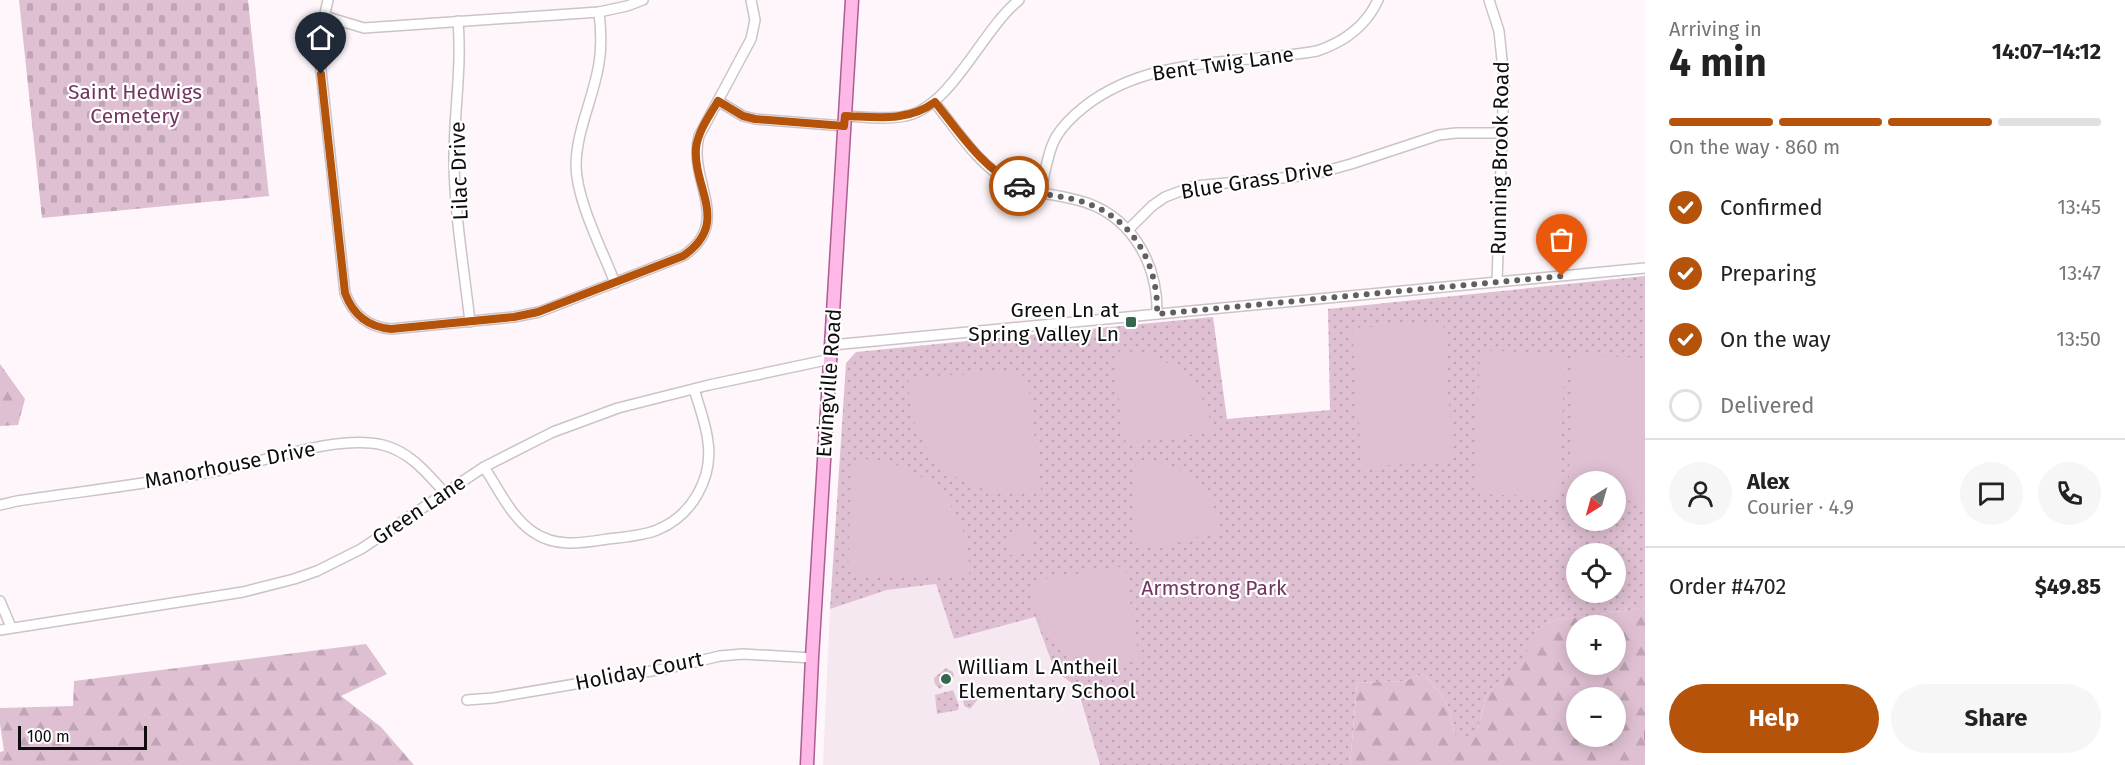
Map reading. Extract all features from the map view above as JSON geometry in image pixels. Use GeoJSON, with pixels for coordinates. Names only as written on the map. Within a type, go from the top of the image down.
{"type":"FeatureCollection","features":[{"type":"Feature","properties":{"kind":"main road","name":"Ewingville Road"},"geometry":{"type":"LineString","coordinates":[[807,765],[852,0]]}},
{"type":"Feature","properties":{"kind":"street"},"geometry":{"type":"LineString","coordinates":[[328,0],[319,40],[319,52],[345,293],[355,312],[363,320],[371,325],[391,329],[514,317],[545,310],[683,256],[698,243],[704,234],[708,213],[696,145],[751,39],[755,20],[752,4]]}},
{"type":"Feature","properties":{"kind":"street"},"geometry":{"type":"LineString","coordinates":[[324,16],[364,28],[599,12],[643,0]]}},
{"type":"Feature","properties":{"kind":"street"},"geometry":{"type":"LineString","coordinates":[[718,101],[743,116],[755,119],[845,121],[895,118],[919,112],[942,95],[994,24],[1019,0]]}},
{"type":"Feature","properties":{"kind":"street","name":"Bent Twig Lane"},"geometry":{"type":"LineString","coordinates":[[1040,194],[1051,147],[1065,124],[1113,88],[1149,73],[1168,69],[1317,51],[1331,46],[1357,30],[1367,19],[1378,0]]}},
{"type":"Feature","properties":{"kind":"street","name":"Running Brook Road"},"geometry":{"type":"LineString","coordinates":[[1489,0],[1496,17],[1502,55],[1504,103],[1497,282]]}},
{"type":"Feature","properties":{"kind":"street"},"geometry":{"type":"LineString","coordinates":[[599,12],[601,48],[599,65],[578,148],[576,165],[581,196],[615,283]]}},
{"type":"Feature","properties":{"kind":"street","name":"Lilac Drive"},"geometry":{"type":"LineString","coordinates":[[458,21],[461,54],[454,159],[470,321]]}},
{"type":"Feature","properties":{"kind":"street"},"geometry":{"type":"LineString","coordinates":[[935,102],[983,162],[1009,181],[1040,194],[1078,200],[1092,205],[1118,220],[1128,230],[1147,258],[1153,272],[1157,292],[1157,314]]}},
{"type":"Feature","properties":{"kind":"street","name":"Blue Grass Drive"},"geometry":{"type":"LineString","coordinates":[[1128,230],[1147,210],[1165,197],[1194,186],[1322,172],[1439,135],[1503,133]]}},
{"type":"Feature","properties":{"kind":"street"},"geometry":{"type":"LineString","coordinates":[[832,345],[1645,268]]}},
{"type":"Feature","properties":{"kind":"street","name":"Green Lane"},"geometry":{"type":"LineString","coordinates":[[0,630],[243,592],[294,579],[317,571],[362,549],[484,467],[519,447],[581,420],[694,389],[831,359]]}},
{"type":"Feature","properties":{"kind":"street"},"geometry":{"type":"LineString","coordinates":[[484,467],[516,517],[545,539],[578,543],[646,534],[660,529],[681,515],[690,505],[698,494],[708,468],[706,431],[694,389]]}},
{"type":"Feature","properties":{"kind":"street","name":"Manorhouse Drive"},"geometry":{"type":"LineString","coordinates":[[0,506],[17,501],[188,476],[314,448],[362,442],[386,446],[406,455],[422,468],[444,492]]}},
{"type":"Feature","properties":{"kind":"street"},"geometry":{"type":"LineString","coordinates":[[0,601],[11,627]]}},
{"type":"Feature","properties":{"kind":"street","name":"Holiday Court"},"geometry":{"type":"LineString","coordinates":[[467,700],[493,698],[669,668],[720,656],[742,654],[812,658]]}},
{"type":"Feature","properties":{"kind":"shaded area","name":"William L Antheil Elementary School"},"geometry":{"type":"Polygon","coordinates":[[[937,584],[954,639],[1035,617],[1055,671],[1076,687],[1100,765],[823,765],[830,609],[887,590],[937,584]]]}},
{"type":"Feature","properties":{"kind":"green space","name":"Saint Hedwigs Cemetery"},"geometry":{"type":"Polygon","coordinates":[[[19,0],[248,0],[269,196],[42,218],[19,0]]]}},
{"type":"Feature","properties":{"kind":"green space","name":"Armstrong Park"},"geometry":{"type":"Polygon","coordinates":[[[1645,276],[1645,608],[1592,615],[1566,615],[1566,619],[1555,620],[1536,630],[1524,657],[1486,695],[1478,729],[1464,739],[1454,734],[1451,715],[1445,701],[1423,674],[1404,681],[1357,683],[1350,765],[1100,765],[1077,687],[1055,671],[1035,617],[954,639],[936,584],[887,590],[830,609],[846,363],[856,352],[1213,317],[1227,419],[1330,410],[1328,309],[1645,276]]]}},
{"type":"Feature","properties":{"kind":"green space"},"geometry":{"type":"Polygon","coordinates":[[[1443,322],[1453,461],[1362,467],[1352,328],[1443,322]]]}},
{"type":"Feature","properties":{"kind":"green space"},"geometry":{"type":"Polygon","coordinates":[[[1480,350],[1565,354],[1559,497],[1475,494],[1480,350]]]}},
{"type":"Feature","properties":{"kind":"green space"},"geometry":{"type":"Polygon","coordinates":[[[1125,351],[1158,358],[1184,375],[1203,400],[1212,432],[1128,443],[1122,438],[1115,352],[1125,351]]]}},
{"type":"Feature","properties":{"kind":"green space"},"geometry":{"type":"Polygon","coordinates":[[[1574,355],[1645,358],[1645,502],[1626,501],[1626,471],[1569,471],[1574,355]]]}},
{"type":"Feature","properties":{"kind":"green space"},"geometry":{"type":"Polygon","coordinates":[[[0,364],[25,399],[18,425],[0,426],[0,364]]]}},
{"type":"Feature","properties":{"kind":"green space"},"geometry":{"type":"Polygon","coordinates":[[[1019,372],[1028,381],[1041,490],[1013,493],[988,490],[965,482],[945,468],[929,451],[917,429],[910,405],[909,377],[1019,372]]]}},
{"type":"Feature","properties":{"kind":"green space"},"geometry":{"type":"Polygon","coordinates":[[[852,460],[887,462],[908,470],[926,480],[942,494],[963,530],[968,552],[969,575],[855,576],[848,570],[852,460]]]}},
{"type":"Feature","properties":{"kind":"green space"},"geometry":{"type":"Polygon","coordinates":[[[1136,460],[1167,465],[1192,479],[1211,501],[1221,531],[1165,546],[1140,548],[1134,544],[1132,519],[1135,518],[1136,460]]]}},
{"type":"Feature","properties":{"kind":"green space"},"geometry":{"type":"Polygon","coordinates":[[[1023,527],[1031,530],[1035,553],[1010,555],[1006,541],[1013,530],[1023,527]]]}},
{"type":"Feature","properties":{"kind":"green space"},"geometry":{"type":"Polygon","coordinates":[[[1120,567],[1126,573],[1139,660],[1118,664],[1098,664],[1080,659],[1064,650],[1040,621],[1031,581],[1120,567]]]}},
{"type":"Feature","properties":{"kind":"green space"},"geometry":{"type":"Polygon","coordinates":[[[1645,608],[1645,765],[1350,765],[1357,683],[1404,681],[1423,674],[1445,701],[1451,715],[1454,734],[1478,729],[1486,695],[1523,657],[1536,630],[1555,620],[1566,619],[1566,675],[1626,675],[1626,615],[1592,615],[1645,608]]]}},
{"type":"Feature","properties":{"kind":"green space"},"geometry":{"type":"Polygon","coordinates":[[[366,644],[387,674],[341,696],[381,727],[414,765],[0,765],[0,752],[4,751],[0,708],[73,706],[74,681],[366,644]]]}},
{"type":"Feature","properties":{"kind":"green space"},"geometry":{"type":"Polygon","coordinates":[[[946,668],[953,672],[954,676],[940,689],[935,684],[934,678],[946,668]]]}},
{"type":"Feature","properties":{"kind":"green space"},"geometry":{"type":"Polygon","coordinates":[[[972,688],[978,689],[982,694],[970,709],[964,706],[963,700],[972,688]]]}},
{"type":"Feature","properties":{"kind":"green space"},"geometry":{"type":"Polygon","coordinates":[[[953,690],[959,706],[958,710],[937,714],[935,695],[953,690]]]}},
{"type":"Feature","properties":{"kind":"waterway"},"geometry":{"type":"LineString","coordinates":[[1645,731],[1645,740]]}},
{"type":"Feature","properties":{"kind":"way so far"},"geometry":{"type":"LineString","coordinates":[[1019,186],[1040,194],[1078,200],[1118,220],[1139,243],[1153,272],[1157,314],[1562,276]]}},
{"type":"Feature","properties":{"kind":"place","name":"Green Ln at Spring Valley Ln"},"geometry":{"type":"Point","coordinates":[1131,322]}},
{"type":"Feature","properties":{"kind":"place","name":"William L Antheil Elementary School"},"geometry":{"type":"Point","coordinates":[946,679]}},
{"type":"Feature","properties":{"kind":"route"},"geometry":{"type":"LineString","coordinates":[[321,74],[345,293],[348,302],[363,320],[381,328],[391,329],[514,317],[551,309],[683,256],[692,250],[704,234],[708,213],[696,145],[718,101],[743,116],[755,119],[844,126],[845,116],[895,118],[919,112],[935,102],[983,162],[996,173],[1019,186]]}}]}
